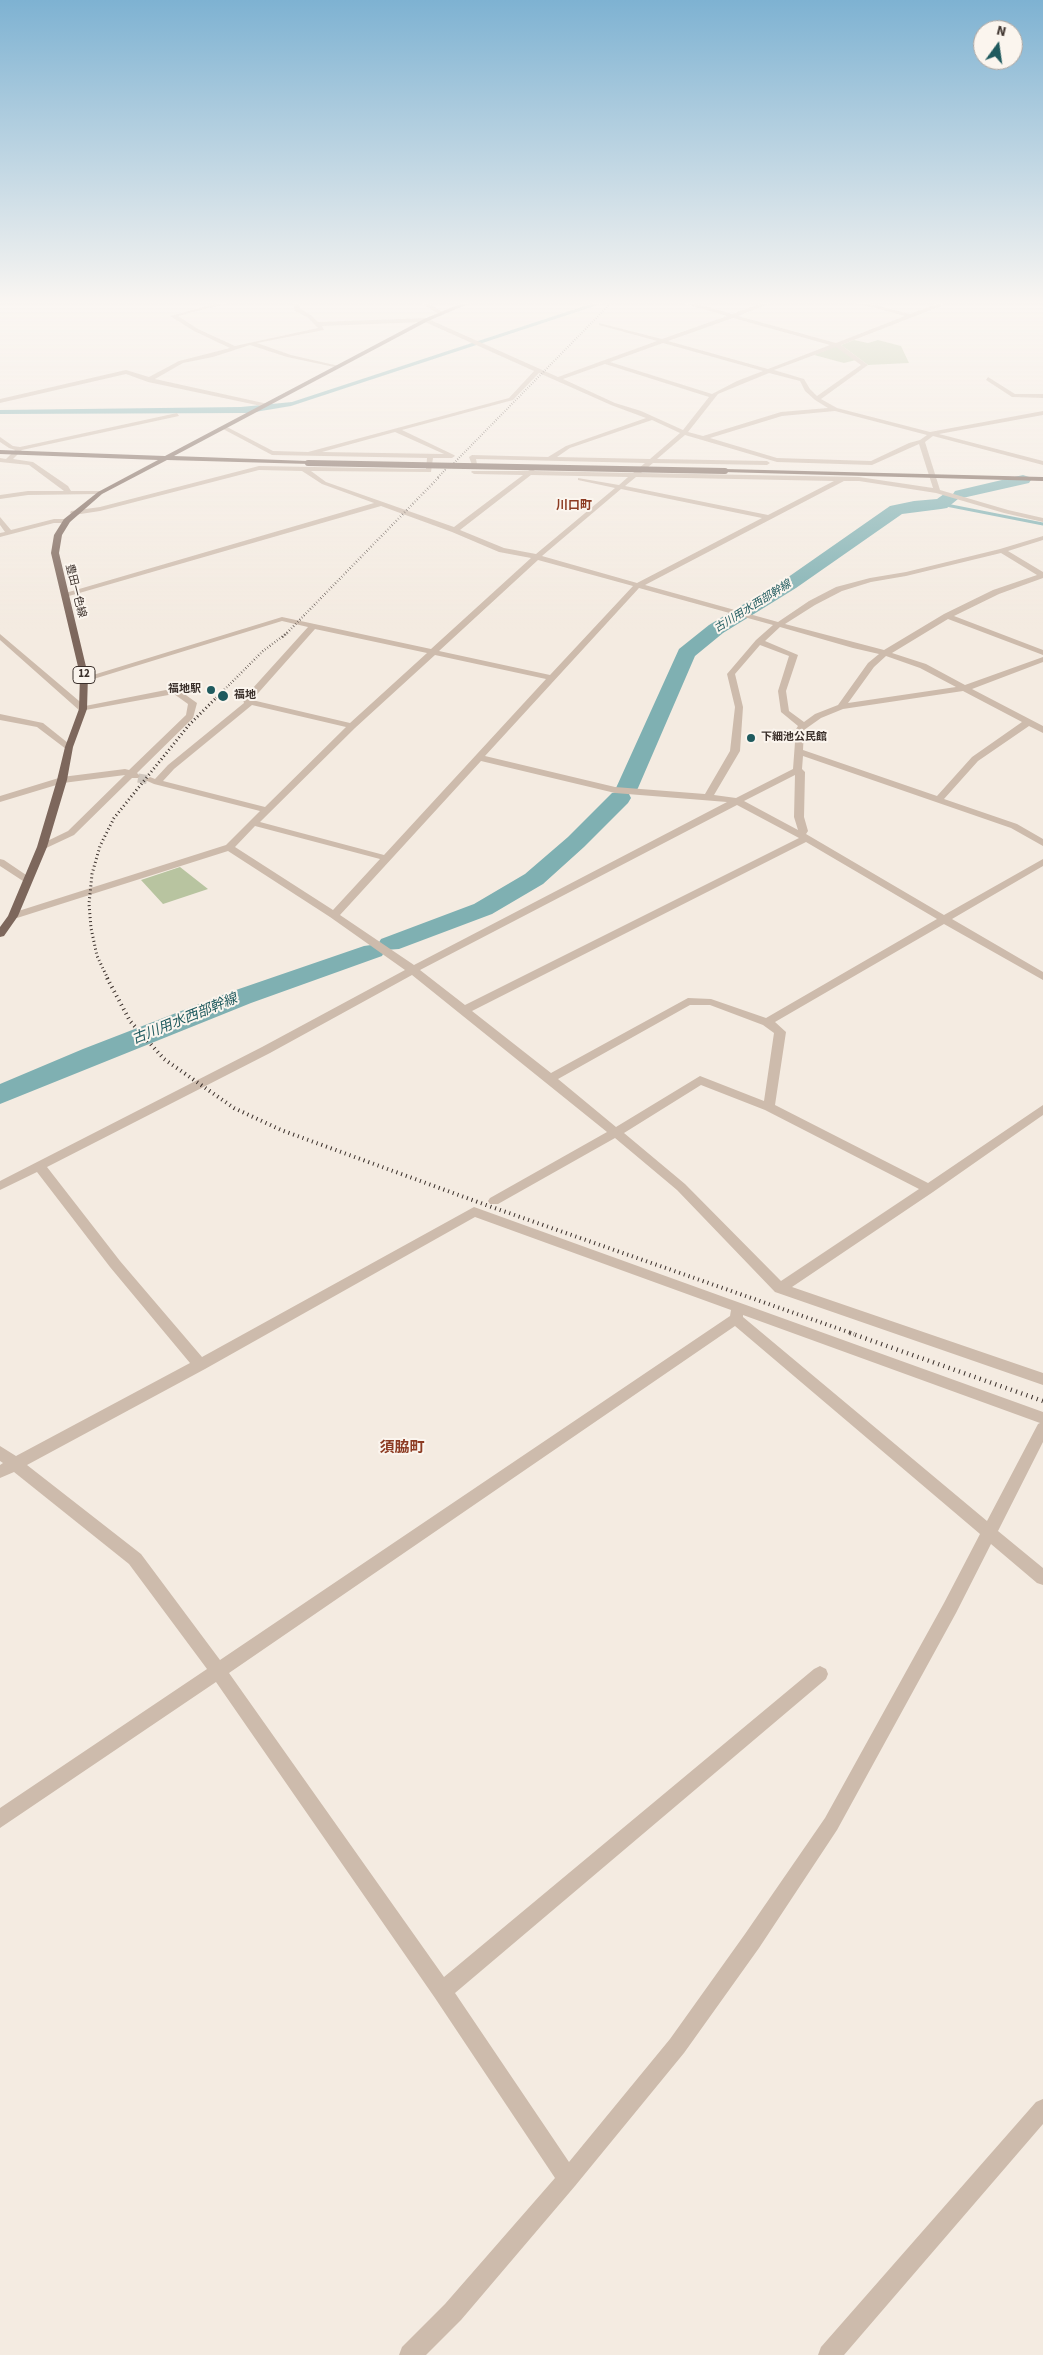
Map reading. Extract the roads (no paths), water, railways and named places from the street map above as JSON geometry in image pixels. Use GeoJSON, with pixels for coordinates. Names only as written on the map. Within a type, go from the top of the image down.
{"type":"FeatureCollection","features":[{"type":"Feature","properties":{"kind":"main road","name":"豊田一色線"},"geometry":{"type":"LineString","coordinates":[[0,934],[13,916],[42,846],[70,747],[83,709],[84,679],[55,553],[58,535],[74,513],[100,493],[255,411]]}},
{"type":"Feature","properties":{"kind":"main road"},"geometry":{"type":"LineString","coordinates":[[0,452],[9,456],[138,462],[163,460],[305,466],[932,474],[1043,473]]}},
{"type":"Feature","properties":{"kind":"main road"},"geometry":{"type":"LineString","coordinates":[[932,474],[1043,479]]}},
{"type":"Feature","properties":{"kind":"street"},"geometry":{"type":"LineString","coordinates":[[310,453],[467,411]]}},
{"type":"Feature","properties":{"kind":"street"},"geometry":{"type":"LineString","coordinates":[[632,411],[684,433],[777,460],[872,463],[911,444],[922,442],[933,433],[1043,412]]}},
{"type":"Feature","properties":{"kind":"street"},"geometry":{"type":"LineString","coordinates":[[13,916],[228,847],[352,726],[536,557],[632,474],[684,433],[702,411]]}},
{"type":"Feature","properties":{"kind":"street"},"geometry":{"type":"LineString","coordinates":[[704,438],[781,414],[814,411]]}},
{"type":"Feature","properties":{"kind":"street"},"geometry":{"type":"LineString","coordinates":[[843,411],[1043,463]]}},
{"type":"Feature","properties":{"kind":"street"},"geometry":{"type":"LineString","coordinates":[[9,456],[177,414]]}},
{"type":"Feature","properties":{"kind":"street"},"geometry":{"type":"LineString","coordinates":[[455,530],[549,459],[568,447],[652,418]]}},
{"type":"Feature","properties":{"kind":"street"},"geometry":{"type":"LineString","coordinates":[[225,428],[272,453],[430,456],[452,456],[454,454],[442,452],[396,430]]}},
{"type":"Feature","properties":{"kind":"street"},"geometry":{"type":"LineString","coordinates":[[0,440],[11,447],[9,456]]}},
{"type":"Feature","properties":{"kind":"street"},"geometry":{"type":"LineString","coordinates":[[922,442],[937,491]]}},
{"type":"Feature","properties":{"kind":"street"},"geometry":{"type":"LineString","coordinates":[[9,456],[32,463],[66,487],[69,494]]}},
{"type":"Feature","properties":{"kind":"street"},"geometry":{"type":"LineString","coordinates":[[74,513],[100,509],[259,468],[305,466],[429,471],[430,456]]}},
{"type":"Feature","properties":{"kind":"street"},"geometry":{"type":"LineString","coordinates":[[474,464],[472,457],[766,463],[777,460]]}},
{"type":"Feature","properties":{"kind":"street"},"geometry":{"type":"LineString","coordinates":[[305,466],[324,483],[455,530],[502,550],[536,557],[778,625],[886,652],[923,666],[1043,730]]}},
{"type":"Feature","properties":{"kind":"street"},"geometry":{"type":"LineString","coordinates":[[474,472],[858,479],[937,491],[1006,512],[1043,520]]}},
{"type":"Feature","properties":{"kind":"street"},"geometry":{"type":"LineString","coordinates":[[548,473],[768,518]]}},
{"type":"Feature","properties":{"kind":"street"},"geometry":{"type":"LineString","coordinates":[[334,915],[638,585],[842,479]]}},
{"type":"Feature","properties":{"kind":"street"},"geometry":{"type":"LineString","coordinates":[[0,497],[28,493],[100,493]]}},
{"type":"Feature","properties":{"kind":"street"},"geometry":{"type":"LineString","coordinates":[[65,596],[380,504]]}},
{"type":"Feature","properties":{"kind":"street"},"geometry":{"type":"LineString","coordinates":[[0,519],[9,532]]}},
{"type":"Feature","properties":{"kind":"street"},"geometry":{"type":"LineString","coordinates":[[0,535],[54,521],[67,521]]}},
{"type":"Feature","properties":{"kind":"street"},"geometry":{"type":"LineString","coordinates":[[708,797],[735,751],[739,707],[731,674],[759,642],[778,625],[839,588],[1002,551],[1043,538]]}},
{"type":"Feature","properties":{"kind":"street"},"geometry":{"type":"LineString","coordinates":[[1002,551],[1043,575]]}},
{"type":"Feature","properties":{"kind":"street"},"geometry":{"type":"LineString","coordinates":[[841,707],[872,665],[886,652],[947,616],[996,592],[1043,575]]}},
{"type":"Feature","properties":{"kind":"street"},"geometry":{"type":"LineString","coordinates":[[947,616],[1043,654]]}},
{"type":"Feature","properties":{"kind":"street"},"geometry":{"type":"LineString","coordinates":[[84,679],[282,619],[552,678]]}},
{"type":"Feature","properties":{"kind":"street"},"geometry":{"type":"LineString","coordinates":[[314,626],[246,701],[352,726]]}},
{"type":"Feature","properties":{"kind":"street"},"geometry":{"type":"LineString","coordinates":[[0,636],[83,709],[176,691],[193,703],[190,716],[135,775],[71,833],[42,846]]}},
{"type":"Feature","properties":{"kind":"street"},"geometry":{"type":"LineString","coordinates":[[759,642],[794,655],[782,691],[785,712],[803,726]]}},
{"type":"Feature","properties":{"kind":"street"},"geometry":{"type":"LineString","coordinates":[[803,837],[799,817],[800,772],[797,770],[798,741],[803,726],[818,716],[841,707],[906,695],[966,688],[1043,659]]}},
{"type":"Feature","properties":{"kind":"street"},"geometry":{"type":"LineString","coordinates":[[250,702],[154,781],[266,810]]}},
{"type":"Feature","properties":{"kind":"street"},"geometry":{"type":"LineString","coordinates":[[0,717],[40,725],[70,747]]}},
{"type":"Feature","properties":{"kind":"street"},"geometry":{"type":"LineString","coordinates":[[938,800],[975,759],[1027,723]]}},
{"type":"Feature","properties":{"kind":"street"},"geometry":{"type":"LineString","coordinates":[[798,752],[1014,826],[1043,843]]}},
{"type":"Feature","properties":{"kind":"street"},"geometry":{"type":"LineString","coordinates":[[478,758],[616,790],[737,801],[803,837],[1043,977]]}},
{"type":"Feature","properties":{"kind":"street"},"geometry":{"type":"LineString","coordinates":[[0,1186],[266,1050],[413,970],[797,770]]}},
{"type":"Feature","properties":{"kind":"street"},"geometry":{"type":"LineString","coordinates":[[0,800],[62,780],[108,773],[135,775]]}},
{"type":"Feature","properties":{"kind":"street"},"geometry":{"type":"LineString","coordinates":[[254,823],[386,858]]}},
{"type":"Feature","properties":{"kind":"street"},"geometry":{"type":"LineString","coordinates":[[464,1010],[803,837]]}},
{"type":"Feature","properties":{"kind":"street"},"geometry":{"type":"LineString","coordinates":[[228,847],[334,915],[413,970],[550,1078],[680,1187],[780,1288],[1043,1379]]}},
{"type":"Feature","properties":{"kind":"street"},"geometry":{"type":"LineString","coordinates":[[0,862],[27,879]]}},
{"type":"Feature","properties":{"kind":"street"},"geometry":{"type":"LineString","coordinates":[[767,1022],[943,918],[1043,862]]}},
{"type":"Feature","properties":{"kind":"street"},"geometry":{"type":"LineString","coordinates":[[550,1078],[688,1002],[711,1002],[767,1022],[780,1032],[769,1106]]}},
{"type":"Feature","properties":{"kind":"street"},"geometry":{"type":"LineString","coordinates":[[494,1201],[615,1133],[700,1080],[769,1106],[929,1189]]}},
{"type":"Feature","properties":{"kind":"street"},"geometry":{"type":"LineString","coordinates":[[780,1288],[929,1189],[1043,1109]]}},
{"type":"Feature","properties":{"kind":"street"},"geometry":{"type":"LineString","coordinates":[[39,1166],[115,1264],[200,1365]]}},
{"type":"Feature","properties":{"kind":"street"},"geometry":{"type":"LineString","coordinates":[[0,1472],[200,1365],[474,1212],[736,1314],[1043,1418]]}},
{"type":"Feature","properties":{"kind":"street"},"geometry":{"type":"LineString","coordinates":[[736,1314],[1043,1578]]}},
{"type":"Feature","properties":{"kind":"street"},"geometry":{"type":"LineString","coordinates":[[0,1819],[736,1314]]}},
{"type":"Feature","properties":{"kind":"street"},"geometry":{"type":"LineString","coordinates":[[410,2355],[453,2312],[568,2179],[676,2046],[720,1987],[832,1824],[927,1651],[1043,1428]]}},
{"type":"Feature","properties":{"kind":"street"},"geometry":{"type":"LineString","coordinates":[[0,1452],[135,1559],[218,1671],[442,1991],[568,2179]]}},
{"type":"Feature","properties":{"kind":"street"},"geometry":{"type":"LineString","coordinates":[[442,1991],[820,1674]]}},
{"type":"Feature","properties":{"kind":"street"},"geometry":{"type":"LineString","coordinates":[[829,2355],[1043,2109]]}},
{"type":"Feature","properties":{"kind":"water"},"geometry":{"type":"Polygon","coordinates":[[[0,411],[262,411],[249,413],[0,414],[0,411]]]}},
{"type":"Feature","properties":{"kind":"waterway","name":"古川用水西部幹線"},"geometry":{"type":"LineString","coordinates":[[961,495],[1023,480]]}},
{"type":"Feature","properties":{"kind":"waterway","name":"古川用水西部幹線"},"geometry":{"type":"LineString","coordinates":[[627,788],[686,653],[716,629],[790,584],[896,510],[914,506],[941,504],[950,498]]}},
{"type":"Feature","properties":{"kind":"waterway"},"geometry":{"type":"LineString","coordinates":[[941,504],[1043,524]]}},
{"type":"Feature","properties":{"kind":"waterway","name":"古川用水西部幹線"},"geometry":{"type":"LineString","coordinates":[[390,944],[483,909],[534,879],[576,842],[620,798]]}},
{"type":"Feature","properties":{"kind":"waterway","name":"古川用水西部幹線"},"geometry":{"type":"LineString","coordinates":[[0,1095],[93,1055],[242,997],[373,951]]}},
{"type":"Feature","properties":{"kind":"tunnel"},"geometry":{"type":"LineString","coordinates":[[138,778],[150,780]]}},
{"type":"Feature","properties":{"kind":"railway"},"geometry":{"type":"LineString","coordinates":[[454,463],[505,411]]}},
{"type":"Feature","properties":{"kind":"railway"},"geometry":{"type":"LineString","coordinates":[[438,477],[446,469]]}},
{"type":"Feature","properties":{"kind":"railway"},"geometry":{"type":"LineString","coordinates":[[287,633],[440,476]]}},
{"type":"Feature","properties":{"kind":"railway"},"geometry":{"type":"LineString","coordinates":[[108,979],[97,956],[91,928],[89,904],[92,874],[100,846],[114,818],[189,725],[263,651],[287,633]]}},
{"type":"Feature","properties":{"kind":"railway"},"geometry":{"type":"LineString","coordinates":[[283,637],[287,633]]}},
{"type":"Feature","properties":{"kind":"railway"},"geometry":{"type":"LineString","coordinates":[[107,978],[130,1021],[164,1059],[234,1108],[281,1130],[486,1205],[854,1334]]}},
{"type":"Feature","properties":{"kind":"railway"},"geometry":{"type":"LineString","coordinates":[[850,1333],[1043,1401]]}},
{"type":"Feature","properties":{"kind":"place","name":"福地駅"},"geometry":{"type":"Point","coordinates":[211,690]}},
{"type":"Feature","properties":{"kind":"place","name":"福地"},"geometry":{"type":"Point","coordinates":[223,696]}},
{"type":"Feature","properties":{"kind":"place","name":"下細池公民館"},"geometry":{"type":"Point","coordinates":[751,738]}},
{"type":"Feature","properties":{"kind":"district","name":"川口町"},"geometry":{"type":"Point","coordinates":[574,506]}},
{"type":"Feature","properties":{"kind":"district","name":"須脇町"},"geometry":{"type":"Point","coordinates":[402,1449]}}]}
